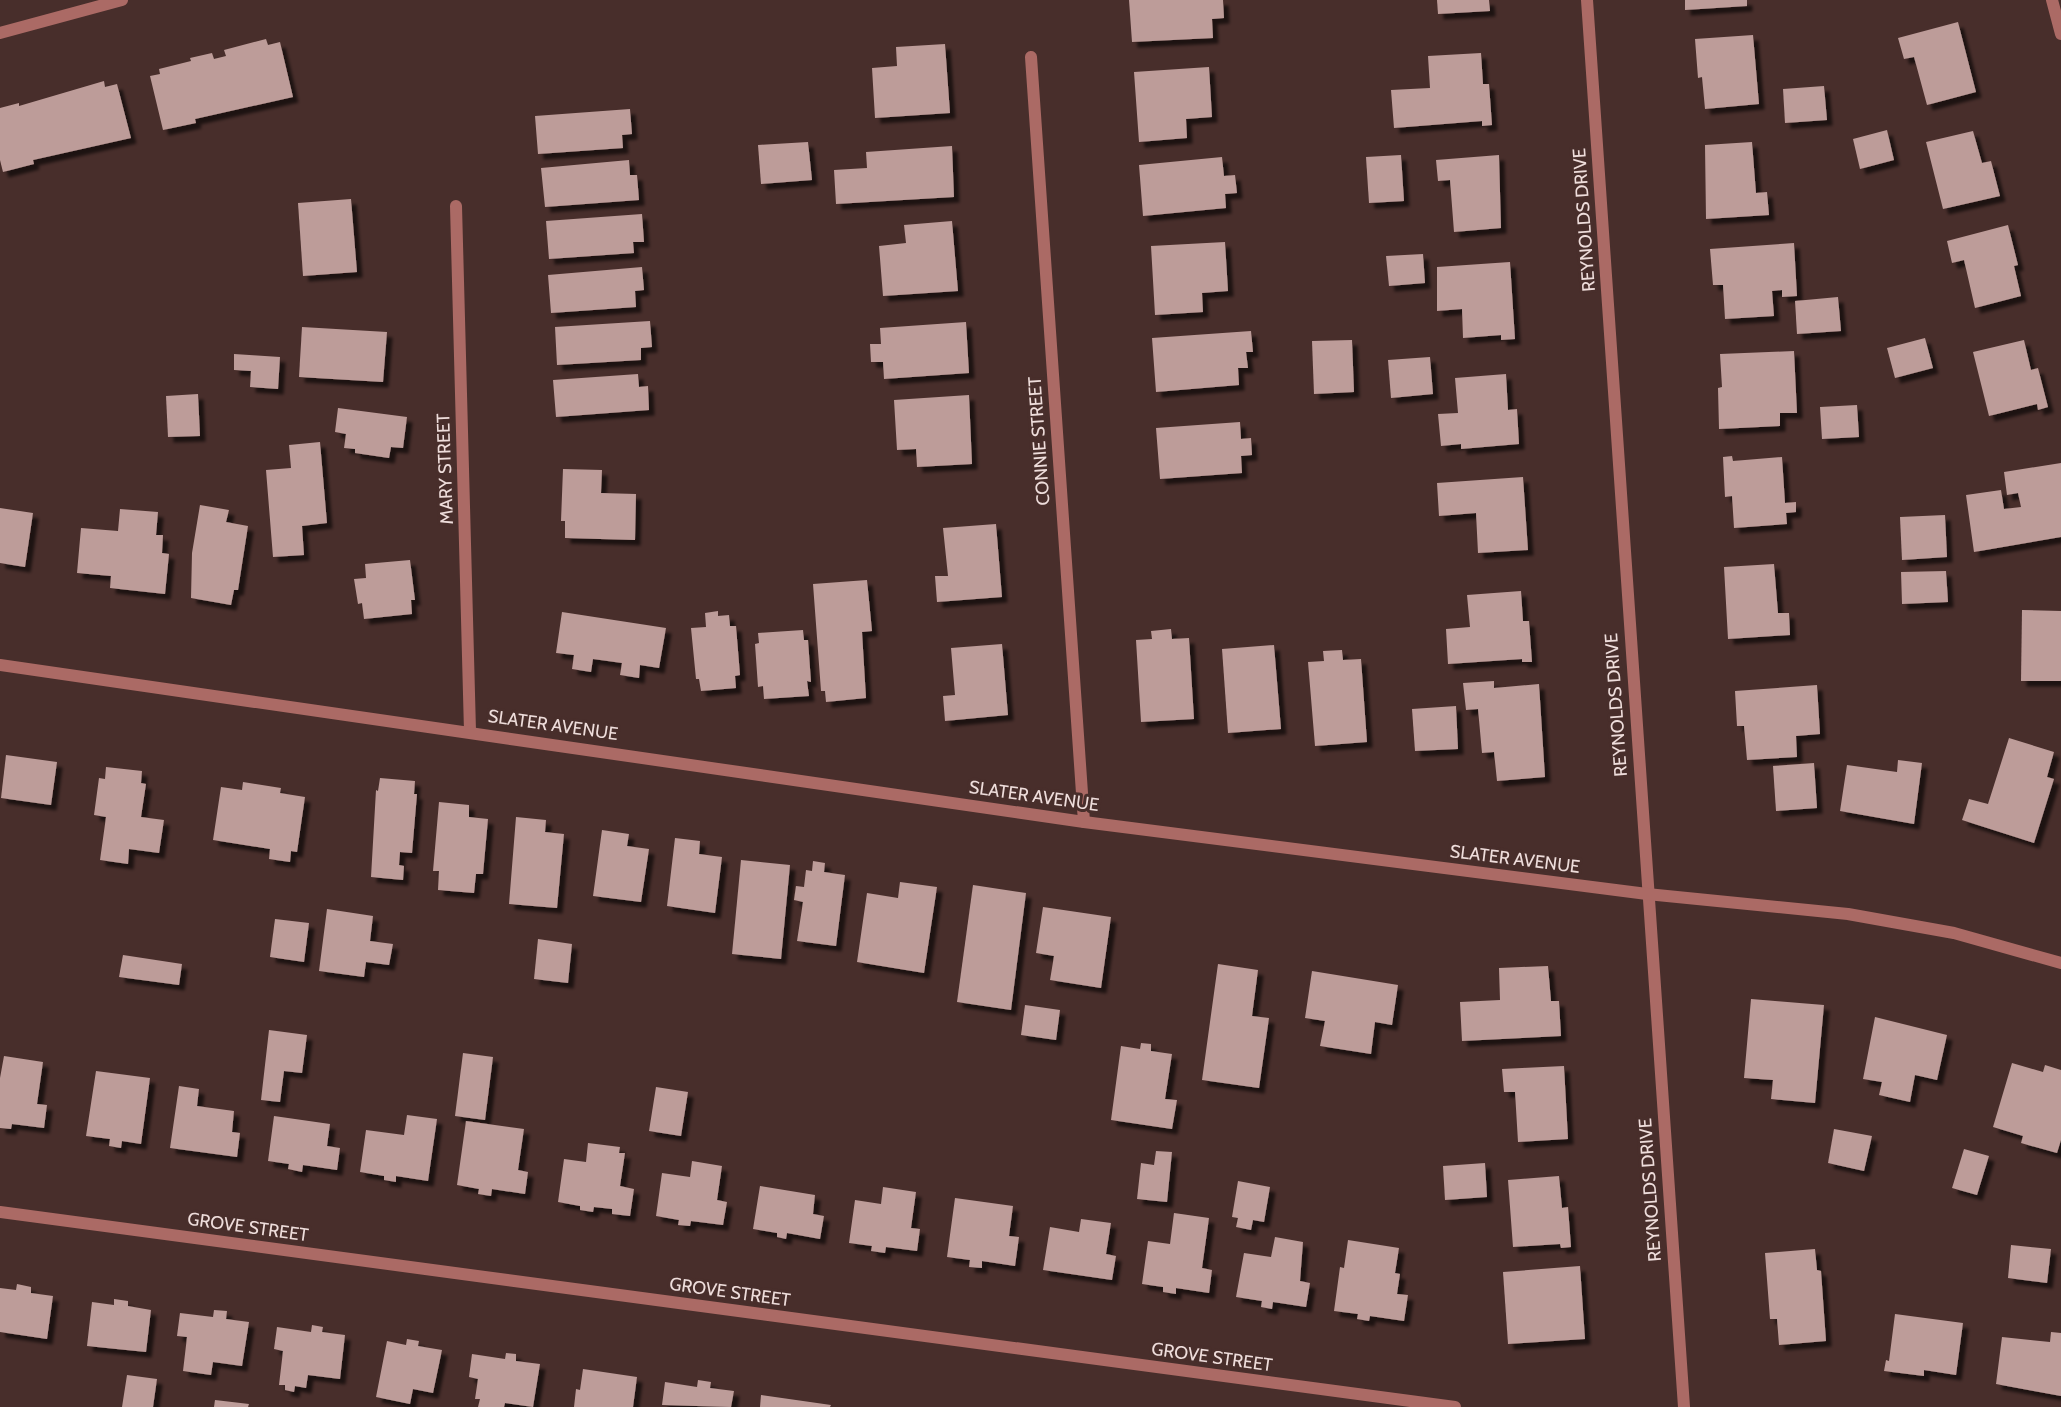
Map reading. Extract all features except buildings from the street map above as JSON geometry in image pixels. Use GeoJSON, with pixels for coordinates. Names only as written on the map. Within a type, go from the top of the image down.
{"type":"FeatureCollection","features":[{"type":"Feature","properties":{"kind":"street"},"geometry":{"type":"LineString","coordinates":[[0,33],[101,2],[122,0]]}},
{"type":"Feature","properties":{"kind":"street","name":"REYNOLDS DRIVE"},"geometry":{"type":"LineString","coordinates":[[1587,0],[1683,1407]]}},
{"type":"Feature","properties":{"kind":"street"},"geometry":{"type":"LineString","coordinates":[[2052,0],[2061,34]]}},
{"type":"Feature","properties":{"kind":"street","name":"CONNIE STREET"},"geometry":{"type":"LineString","coordinates":[[1031,57],[1084,822]]}},
{"type":"Feature","properties":{"kind":"street","name":"MARY STREET"},"geometry":{"type":"LineString","coordinates":[[456,206],[470,731]]}},
{"type":"Feature","properties":{"kind":"street","name":"SLATER AVENUE"},"geometry":{"type":"LineString","coordinates":[[0,664],[1084,822],[1647,894],[1903,922],[2061,963]]}},
{"type":"Feature","properties":{"kind":"street","name":"GROVE STREET"},"geometry":{"type":"LineString","coordinates":[[0,1212],[1392,1403],[1455,1407]]}}]}
